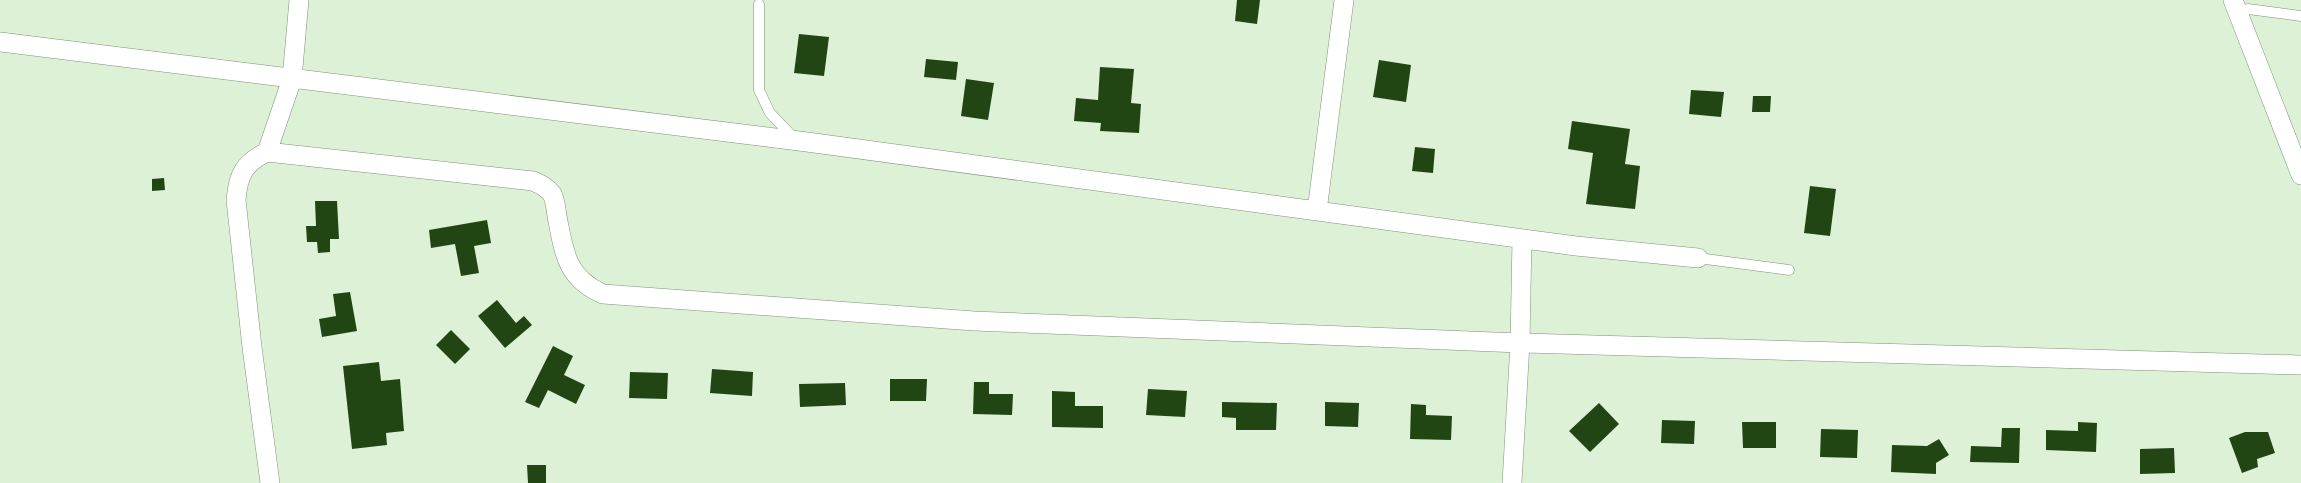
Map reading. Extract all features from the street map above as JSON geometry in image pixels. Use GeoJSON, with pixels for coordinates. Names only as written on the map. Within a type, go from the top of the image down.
{"type":"FeatureCollection","features":[{"type":"Feature","properties":{"kind":"street"},"geometry":{"type":"LineString","coordinates":[[267,152],[292,78],[299,0]]}},
{"type":"Feature","properties":{"kind":"street"},"geometry":{"type":"LineString","coordinates":[[1316,211],[1344,0]]}},
{"type":"Feature","properties":{"kind":"street"},"geometry":{"type":"LineString","coordinates":[[2244,7],[2301,175]]}},
{"type":"Feature","properties":{"kind":"street"},"geometry":{"type":"LineString","coordinates":[[0,42],[807,142],[1522,239],[1698,258]]}},
{"type":"Feature","properties":{"kind":"street"},"geometry":{"type":"LineString","coordinates":[[270,483],[252,347],[236,200],[238,181],[245,167],[253,159],[267,152],[532,181],[540,184],[553,195],[565,258],[574,274],[589,288],[603,294],[974,321],[1520,343],[2301,366]]}},
{"type":"Feature","properties":{"kind":"street"},"geometry":{"type":"LineString","coordinates":[[1512,483],[1520,343],[1522,239]]}},
{"type":"Feature","properties":{"kind":"lane"},"geometry":{"type":"LineString","coordinates":[[759,4],[758,90],[770,113],[791,135],[807,142]]}},
{"type":"Feature","properties":{"kind":"lane"},"geometry":{"type":"LineString","coordinates":[[2244,7],[2301,16]]}},
{"type":"Feature","properties":{"kind":"lane"},"geometry":{"type":"LineString","coordinates":[[1698,258],[1789,270]]}},
{"type":"Feature","properties":{"kind":"building"},"geometry":{"type":"Polygon","coordinates":[[[1237,0],[1260,0],[1257,24],[1235,21],[1237,0]]]}},
{"type":"Feature","properties":{"kind":"building"},"geometry":{"type":"Polygon","coordinates":[[[799,34],[829,37],[824,76],[794,73],[799,34]]]}},
{"type":"Feature","properties":{"kind":"building"},"geometry":{"type":"Polygon","coordinates":[[[926,59],[958,62],[956,80],[924,77],[926,59]]]}},
{"type":"Feature","properties":{"kind":"building"},"geometry":{"type":"Polygon","coordinates":[[[1379,60],[1411,65],[1406,102],[1373,97],[1379,60]]]}},
{"type":"Feature","properties":{"kind":"building"},"geometry":{"type":"Polygon","coordinates":[[[1100,67],[1134,69],[1131,103],[1141,104],[1139,133],[1100,131],[1101,123],[1074,121],[1076,98],[1098,100],[1100,67]]]}},
{"type":"Feature","properties":{"kind":"building"},"geometry":{"type":"Polygon","coordinates":[[[966,79],[994,83],[988,120],[961,116],[966,79]]]}},
{"type":"Feature","properties":{"kind":"building"},"geometry":{"type":"Polygon","coordinates":[[[1691,90],[1724,92],[1721,117],[1689,114],[1691,90]]]}},
{"type":"Feature","properties":{"kind":"building"},"geometry":{"type":"Polygon","coordinates":[[[1753,96],[1771,96],[1770,112],[1752,112],[1753,96]]]}},
{"type":"Feature","properties":{"kind":"building"},"geometry":{"type":"Polygon","coordinates":[[[1572,121],[1630,129],[1625,164],[1640,166],[1635,209],[1586,204],[1593,153],[1568,149],[1572,121]]]}},
{"type":"Feature","properties":{"kind":"building"},"geometry":{"type":"Polygon","coordinates":[[[1415,147],[1435,149],[1433,173],[1412,171],[1415,147]]]}},
{"type":"Feature","properties":{"kind":"building"},"geometry":{"type":"Polygon","coordinates":[[[164,178],[165,190],[152,191],[152,179],[164,178]]]}},
{"type":"Feature","properties":{"kind":"building"},"geometry":{"type":"Polygon","coordinates":[[[1810,186],[1836,189],[1830,236],[1804,233],[1810,186]]]}},
{"type":"Feature","properties":{"kind":"building"},"geometry":{"type":"Polygon","coordinates":[[[315,201],[337,201],[339,239],[330,239],[330,252],[318,253],[317,242],[307,242],[306,226],[316,226],[315,201]]]}},
{"type":"Feature","properties":{"kind":"building"},"geometry":{"type":"Polygon","coordinates":[[[487,220],[491,243],[474,246],[479,273],[461,276],[455,244],[431,248],[429,230],[487,220]]]}},
{"type":"Feature","properties":{"kind":"building"},"geometry":{"type":"Polygon","coordinates":[[[350,292],[357,331],[322,337],[319,319],[336,316],[333,294],[350,292]]]}},
{"type":"Feature","properties":{"kind":"building"},"geometry":{"type":"Polygon","coordinates":[[[497,300],[516,323],[524,316],[532,325],[505,348],[478,316],[497,300]]]}},
{"type":"Feature","properties":{"kind":"building"},"geometry":{"type":"Polygon","coordinates":[[[451,330],[470,349],[455,364],[436,345],[451,330]]]}},
{"type":"Feature","properties":{"kind":"building"},"geometry":{"type":"Polygon","coordinates":[[[553,346],[573,356],[564,375],[585,385],[576,404],[548,390],[539,408],[525,402],[553,346]]]}},
{"type":"Feature","properties":{"kind":"building"},"geometry":{"type":"Polygon","coordinates":[[[379,362],[381,381],[400,379],[404,431],[386,433],[387,445],[352,449],[343,366],[379,362]]]}},
{"type":"Feature","properties":{"kind":"building"},"geometry":{"type":"Polygon","coordinates":[[[712,369],[753,372],[752,396],[710,393],[712,369]]]}},
{"type":"Feature","properties":{"kind":"building"},"geometry":{"type":"Polygon","coordinates":[[[630,372],[668,373],[667,399],[629,398],[630,372]]]}},
{"type":"Feature","properties":{"kind":"building"},"geometry":{"type":"Polygon","coordinates":[[[890,379],[927,379],[926,401],[890,401],[890,379]]]}},
{"type":"Feature","properties":{"kind":"building"},"geometry":{"type":"Polygon","coordinates":[[[974,382],[989,382],[989,394],[1013,394],[1012,415],[973,414],[974,382]]]}},
{"type":"Feature","properties":{"kind":"building"},"geometry":{"type":"Polygon","coordinates":[[[845,383],[846,405],[800,407],[799,384],[845,383]]]}},
{"type":"Feature","properties":{"kind":"building"},"geometry":{"type":"Polygon","coordinates":[[[1148,389],[1187,391],[1185,417],[1146,415],[1148,389]]]}},
{"type":"Feature","properties":{"kind":"building"},"geometry":{"type":"Polygon","coordinates":[[[1052,391],[1075,392],[1075,406],[1103,406],[1103,428],[1052,427],[1052,391]]]}},
{"type":"Feature","properties":{"kind":"building"},"geometry":{"type":"Polygon","coordinates":[[[1222,402],[1277,403],[1276,430],[1236,430],[1236,418],[1222,417],[1222,402]]]}},
{"type":"Feature","properties":{"kind":"building"},"geometry":{"type":"Polygon","coordinates":[[[1325,402],[1359,403],[1358,427],[1325,426],[1325,402]]]}},
{"type":"Feature","properties":{"kind":"building"},"geometry":{"type":"Polygon","coordinates":[[[1599,403],[1619,424],[1590,452],[1569,431],[1599,403]]]}},
{"type":"Feature","properties":{"kind":"building"},"geometry":{"type":"Polygon","coordinates":[[[1411,404],[1426,405],[1426,415],[1452,416],[1451,440],[1410,439],[1411,404]]]}},
{"type":"Feature","properties":{"kind":"building"},"geometry":{"type":"Polygon","coordinates":[[[1662,420],[1695,421],[1694,444],[1661,443],[1662,420]]]}},
{"type":"Feature","properties":{"kind":"building"},"geometry":{"type":"Polygon","coordinates":[[[1742,422],[1776,422],[1776,448],[1743,448],[1742,422]]]}},
{"type":"Feature","properties":{"kind":"building"},"geometry":{"type":"Polygon","coordinates":[[[2078,422],[2097,423],[2096,452],[2046,450],[2046,430],[2078,431],[2078,422]]]}},
{"type":"Feature","properties":{"kind":"building"},"geometry":{"type":"Polygon","coordinates":[[[2002,428],[2020,428],[2019,463],[1970,462],[1971,446],[2001,447],[2002,428]]]}},
{"type":"Feature","properties":{"kind":"building"},"geometry":{"type":"Polygon","coordinates":[[[1821,429],[1858,430],[1857,458],[1820,457],[1821,429]]]}},
{"type":"Feature","properties":{"kind":"building"},"geometry":{"type":"Polygon","coordinates":[[[2245,432],[2268,432],[2275,453],[2257,459],[2258,467],[2242,473],[2229,438],[2245,432]]]}},
{"type":"Feature","properties":{"kind":"building"},"geometry":{"type":"Polygon","coordinates":[[[1939,439],[1949,455],[1936,463],[1936,474],[1891,472],[1892,445],[1927,446],[1939,439]]]}},
{"type":"Feature","properties":{"kind":"building"},"geometry":{"type":"Polygon","coordinates":[[[2174,448],[2175,473],[2140,474],[2140,449],[2174,448]]]}},
{"type":"Feature","properties":{"kind":"building"},"geometry":{"type":"Polygon","coordinates":[[[527,465],[546,465],[546,483],[528,483],[527,465]]]}}]}
